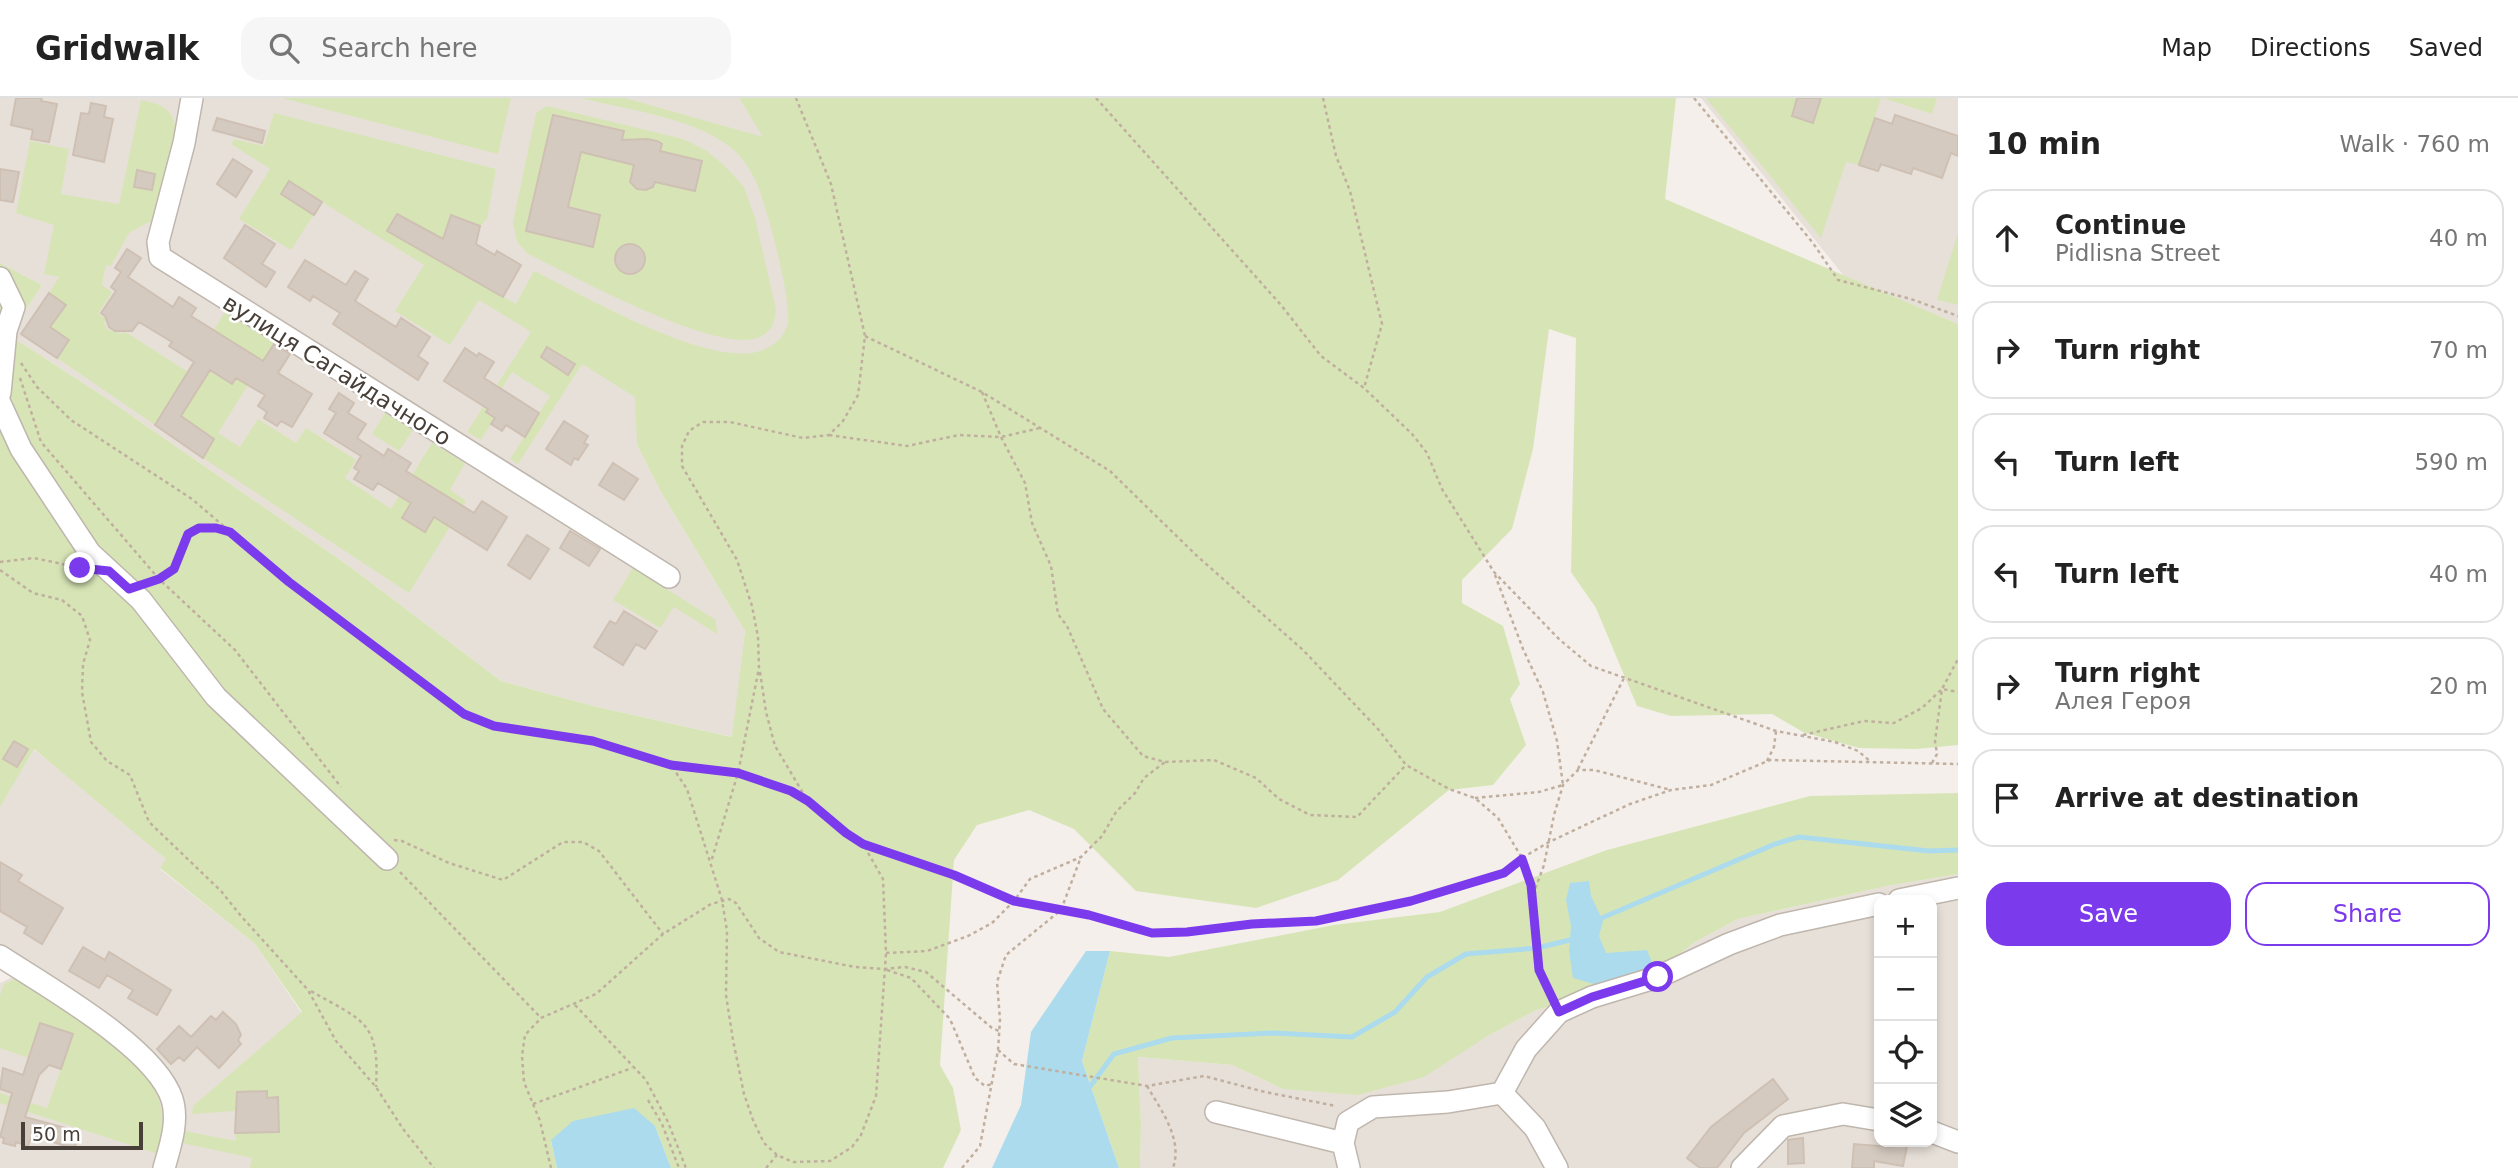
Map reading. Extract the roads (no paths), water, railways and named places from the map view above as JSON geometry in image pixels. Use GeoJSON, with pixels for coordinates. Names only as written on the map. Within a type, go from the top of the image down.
{"type":"FeatureCollection","features":[{"type":"Feature","properties":{"kind":"street","name":"вулиця Сагайдачного"},"geometry":{"type":"LineString","coordinates":[[170,98],[191,100],[184,143],[158,242],[160,257],[669,577]]}},
{"type":"Feature","properties":{"kind":"street"},"geometry":{"type":"LineString","coordinates":[[0,278],[14,307],[6,331],[0,393]]}},
{"type":"Feature","properties":{"kind":"street"},"geometry":{"type":"LineString","coordinates":[[0,403],[21,449],[90,553],[141,600],[216,697],[387,859]]}},
{"type":"Feature","properties":{"kind":"street"},"geometry":{"type":"LineString","coordinates":[[1924,895],[1958,888]]}},
{"type":"Feature","properties":{"kind":"street"},"geometry":{"type":"LineString","coordinates":[[1502,1093],[1526,1049],[1559,1012],[1592,997],[1658,977],[1729,944],[1780,925],[1874,905]]}},
{"type":"Feature","properties":{"kind":"street"},"geometry":{"type":"LineString","coordinates":[[0,956],[118,1035],[153,1066],[172,1100],[174,1113],[171,1143],[164,1168]]}},
{"type":"Feature","properties":{"kind":"street"},"geometry":{"type":"LineString","coordinates":[[1349,1168],[1343,1143],[1349,1122],[1373,1107],[1448,1102],[1502,1093]]}},
{"type":"Feature","properties":{"kind":"street"},"geometry":{"type":"LineString","coordinates":[[1502,1093],[1535,1128],[1557,1168]]}},
{"type":"Feature","properties":{"kind":"street"},"geometry":{"type":"LineString","coordinates":[[1216,1112],[1343,1143]]}},
{"type":"Feature","properties":{"kind":"street"},"geometry":{"type":"LineString","coordinates":[[1742,1168],[1783,1126],[1843,1114],[1874,1119]]}},
{"type":"Feature","properties":{"kind":"street"},"geometry":{"type":"LineString","coordinates":[[1937,1134],[1958,1142]]}},
{"type":"Feature","properties":{"kind":"water"},"geometry":{"type":"Polygon","coordinates":[[[1589,881],[1591,896],[1603,921],[1599,936],[1606,953],[1647,950],[1654,967],[1601,986],[1573,978],[1569,951],[1571,926],[1566,900],[1570,883],[1589,881]]]}},
{"type":"Feature","properties":{"kind":"water"},"geometry":{"type":"Polygon","coordinates":[[[1086,951],[1110,951],[1082,1061],[1119,1168],[992,1168],[1021,1105],[1031,1032],[1086,951]]]}},
{"type":"Feature","properties":{"kind":"water"},"geometry":{"type":"Polygon","coordinates":[[[634,1108],[655,1126],[671,1168],[557,1168],[551,1140],[573,1121],[634,1108]]]}},
{"type":"Feature","properties":{"kind":"waterway"},"geometry":{"type":"LineString","coordinates":[[1597,920],[1775,844],[1799,837],[1929,851],[1958,850]]}},
{"type":"Feature","properties":{"kind":"waterway"},"geometry":{"type":"LineString","coordinates":[[1086,1092],[1114,1054],[1172,1038],[1273,1033],[1352,1037],[1395,1012],[1427,977],[1466,954],[1537,948],[1574,939]]}}]}
